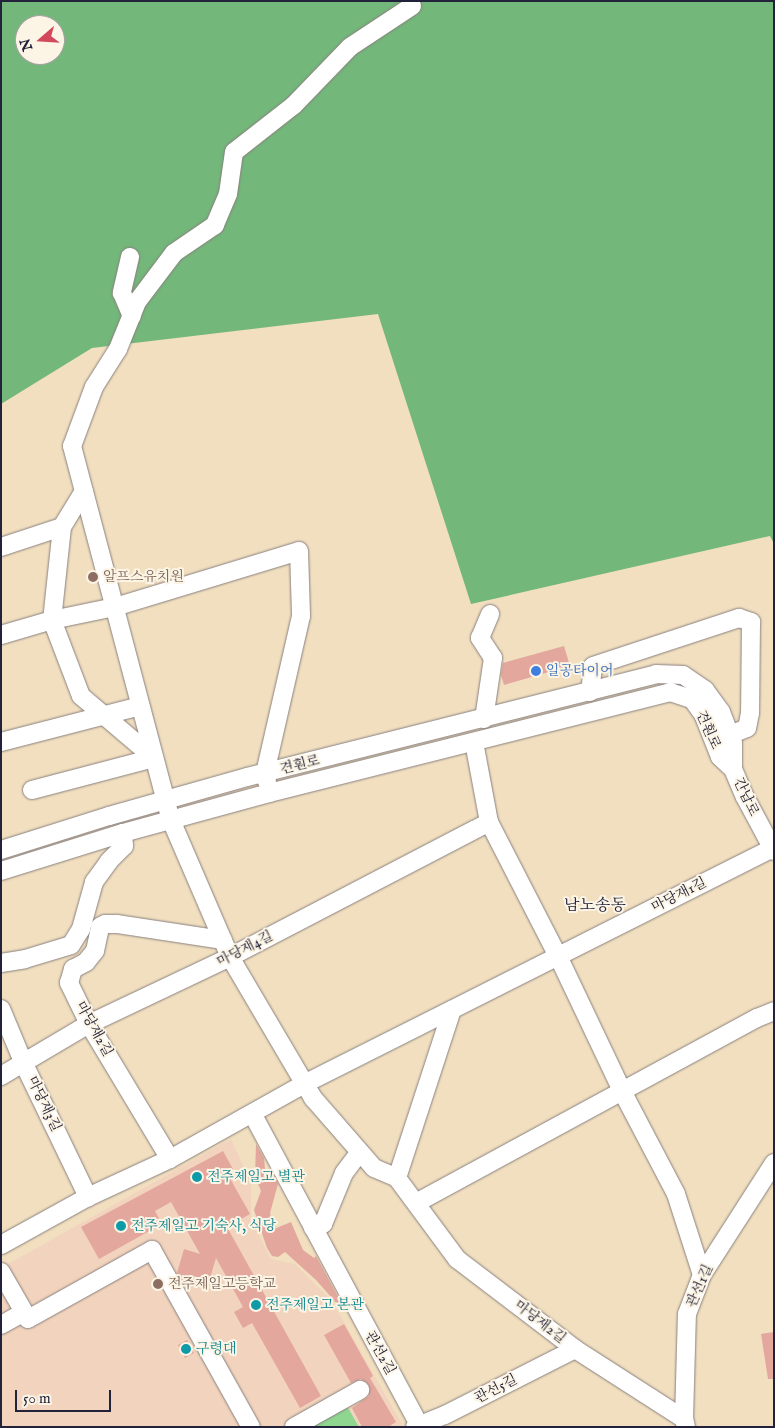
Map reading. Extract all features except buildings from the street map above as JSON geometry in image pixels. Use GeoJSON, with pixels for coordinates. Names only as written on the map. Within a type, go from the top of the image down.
{"type":"FeatureCollection","features":[{"type":"Feature","properties":{"kind":"street"},"geometry":{"type":"LineString","coordinates":[[171,820],[72,446],[94,387],[118,349],[137,302],[174,253],[215,225],[228,194],[234,152],[294,106],[350,47],[412,6]]}},
{"type":"Feature","properties":{"kind":"street"},"geometry":{"type":"LineString","coordinates":[[130,257],[122,293],[132,316]]}},
{"type":"Feature","properties":{"kind":"street"},"geometry":{"type":"LineString","coordinates":[[84,491],[62,527],[52,620],[81,696],[102,716],[154,758]]}},
{"type":"Feature","properties":{"kind":"street"},"geometry":{"type":"LineString","coordinates":[[1,547],[62,527]]}},
{"type":"Feature","properties":{"kind":"street","name":"견훤로"},"geometry":{"type":"LineString","coordinates":[[115,607],[300,552],[302,616],[265,773],[269,792]]}},
{"type":"Feature","properties":{"kind":"street"},"geometry":{"type":"LineString","coordinates":[[1,635],[52,620],[115,607]]}},
{"type":"Feature","properties":{"kind":"street"},"geometry":{"type":"LineString","coordinates":[[484,719],[493,658],[480,638],[490,614]]}},
{"type":"Feature","properties":{"kind":"street"},"geometry":{"type":"LineString","coordinates":[[590,692],[593,666],[739,618],[751,622],[750,713],[747,728],[730,735]]}},
{"type":"Feature","properties":{"kind":"street","name":"견훤로"},"geometry":{"type":"LineString","coordinates":[[1,850],[109,816],[265,773],[656,674],[683,675],[705,690],[721,712],[733,743],[734,769]]}},
{"type":"Feature","properties":{"kind":"street","name":"견훤로"},"geometry":{"type":"LineString","coordinates":[[1,871],[123,833],[269,792],[670,692],[692,699],[703,714],[720,757],[734,769]]}},
{"type":"Feature","properties":{"kind":"street"},"geometry":{"type":"LineString","coordinates":[[1,742],[140,706]]}},
{"type":"Feature","properties":{"kind":"street"},"geometry":{"type":"LineString","coordinates":[[474,742],[489,822],[558,956],[622,1092],[676,1194],[702,1275]]}},
{"type":"Feature","properties":{"kind":"street"},"geometry":{"type":"LineString","coordinates":[[32,790],[154,758]]}},
{"type":"Feature","properties":{"kind":"street","name":"간납로"},"geometry":{"type":"LineString","coordinates":[[734,769],[745,798],[773,850]]}},
{"type":"Feature","properties":{"kind":"street","name":"마당재2길"},"geometry":{"type":"LineString","coordinates":[[171,820],[230,957],[313,1098],[374,1168],[397,1178],[457,1259],[575,1349],[685,1423]]}},
{"type":"Feature","properties":{"kind":"street","name":"마당재4길"},"geometry":{"type":"LineString","coordinates":[[1,1076],[89,1024],[230,957],[489,822]]}},
{"type":"Feature","properties":{"kind":"street"},"geometry":{"type":"LineString","coordinates":[[1,963],[25,959],[71,945],[81,929],[94,882],[109,861],[124,846],[123,833]]}},
{"type":"Feature","properties":{"kind":"street","name":"마당재1길"},"geometry":{"type":"LineString","coordinates":[[452,1010],[773,850]]}},
{"type":"Feature","properties":{"kind":"street","name":"마당재2길"},"geometry":{"type":"LineString","coordinates":[[170,1159],[89,1024],[69,983],[73,969],[86,962],[95,951],[100,927],[104,924],[117,924],[223,940]]}},
{"type":"Feature","properties":{"kind":"street","name":"마당재3길"},"geometry":{"type":"LineString","coordinates":[[1,1009],[24,1064],[88,1197]]}},
{"type":"Feature","properties":{"kind":"street"},"geometry":{"type":"LineString","coordinates":[[1,1246],[88,1197],[170,1159],[253,1115],[304,1084],[452,1010]]}},
{"type":"Feature","properties":{"kind":"street"},"geometry":{"type":"LineString","coordinates":[[397,1178],[452,1010]]}},
{"type":"Feature","properties":{"kind":"street"},"geometry":{"type":"LineString","coordinates":[[416,1203],[766,1015]]}},
{"type":"Feature","properties":{"kind":"street"},"geometry":{"type":"LineString","coordinates":[[253,1115],[313,1228],[323,1224],[344,1173],[360,1152]]}},
{"type":"Feature","properties":{"kind":"street","name":"관선1길"},"geometry":{"type":"LineString","coordinates":[[685,1423],[688,1314],[702,1275],[774,1163]]}},
{"type":"Feature","properties":{"kind":"street","name":"관선2길"},"geometry":{"type":"LineString","coordinates":[[313,1228],[418,1426]]}},
{"type":"Feature","properties":{"kind":"street"},"geometry":{"type":"LineString","coordinates":[[1,1272],[28,1319],[152,1250],[251,1427]]}},
{"type":"Feature","properties":{"kind":"street"},"geometry":{"type":"LineString","coordinates":[[1,1325],[24,1312]]}},
{"type":"Feature","properties":{"kind":"street","name":"관선5길"},"geometry":{"type":"LineString","coordinates":[[418,1426],[445,1415],[575,1349]]}},
{"type":"Feature","properties":{"kind":"street"},"geometry":{"type":"LineString","coordinates":[[294,1427],[360,1390]]}},
{"type":"Feature","properties":{"kind":"shaded area","name":"전주제일고등학교"},"geometry":{"type":"Polygon","coordinates":[[[231,1139],[251,1182],[251,1220],[271,1259],[295,1264],[332,1301],[402,1424],[398,1427],[1,1427],[1,1268],[231,1139]]]}},
{"type":"Feature","properties":{"kind":"green space"},"geometry":{"type":"Polygon","coordinates":[[[1,1],[774,1],[774,544],[770,536],[471,604],[378,314],[92,348],[1,404],[1,1]]]}},
{"type":"Feature","properties":{"kind":"green space"},"geometry":{"type":"Polygon","coordinates":[[[347,1406],[359,1427],[311,1427],[347,1406]]]}},
{"type":"Feature","properties":{"kind":"place","name":"알프스유치원"},"geometry":{"type":"Point","coordinates":[93,577]}},
{"type":"Feature","properties":{"kind":"place","name":"일공타이어"},"geometry":{"type":"Point","coordinates":[536,671]}},
{"type":"Feature","properties":{"kind":"place","name":"전주제일고 별관"},"geometry":{"type":"Point","coordinates":[197,1177]}},
{"type":"Feature","properties":{"kind":"place","name":"전주제일고 기숙사, 식당"},"geometry":{"type":"Point","coordinates":[121,1226]}},
{"type":"Feature","properties":{"kind":"place","name":"전주제일고등학교"},"geometry":{"type":"Point","coordinates":[158,1284]}},
{"type":"Feature","properties":{"kind":"place","name":"전주제일고 본관"},"geometry":{"type":"Point","coordinates":[256,1305]}},
{"type":"Feature","properties":{"kind":"place","name":"구령대"},"geometry":{"type":"Point","coordinates":[186,1349]}},
{"type":"Feature","properties":{"kind":"district","name":"남노송동"},"geometry":{"type":"Point","coordinates":[595,906]}}]}
